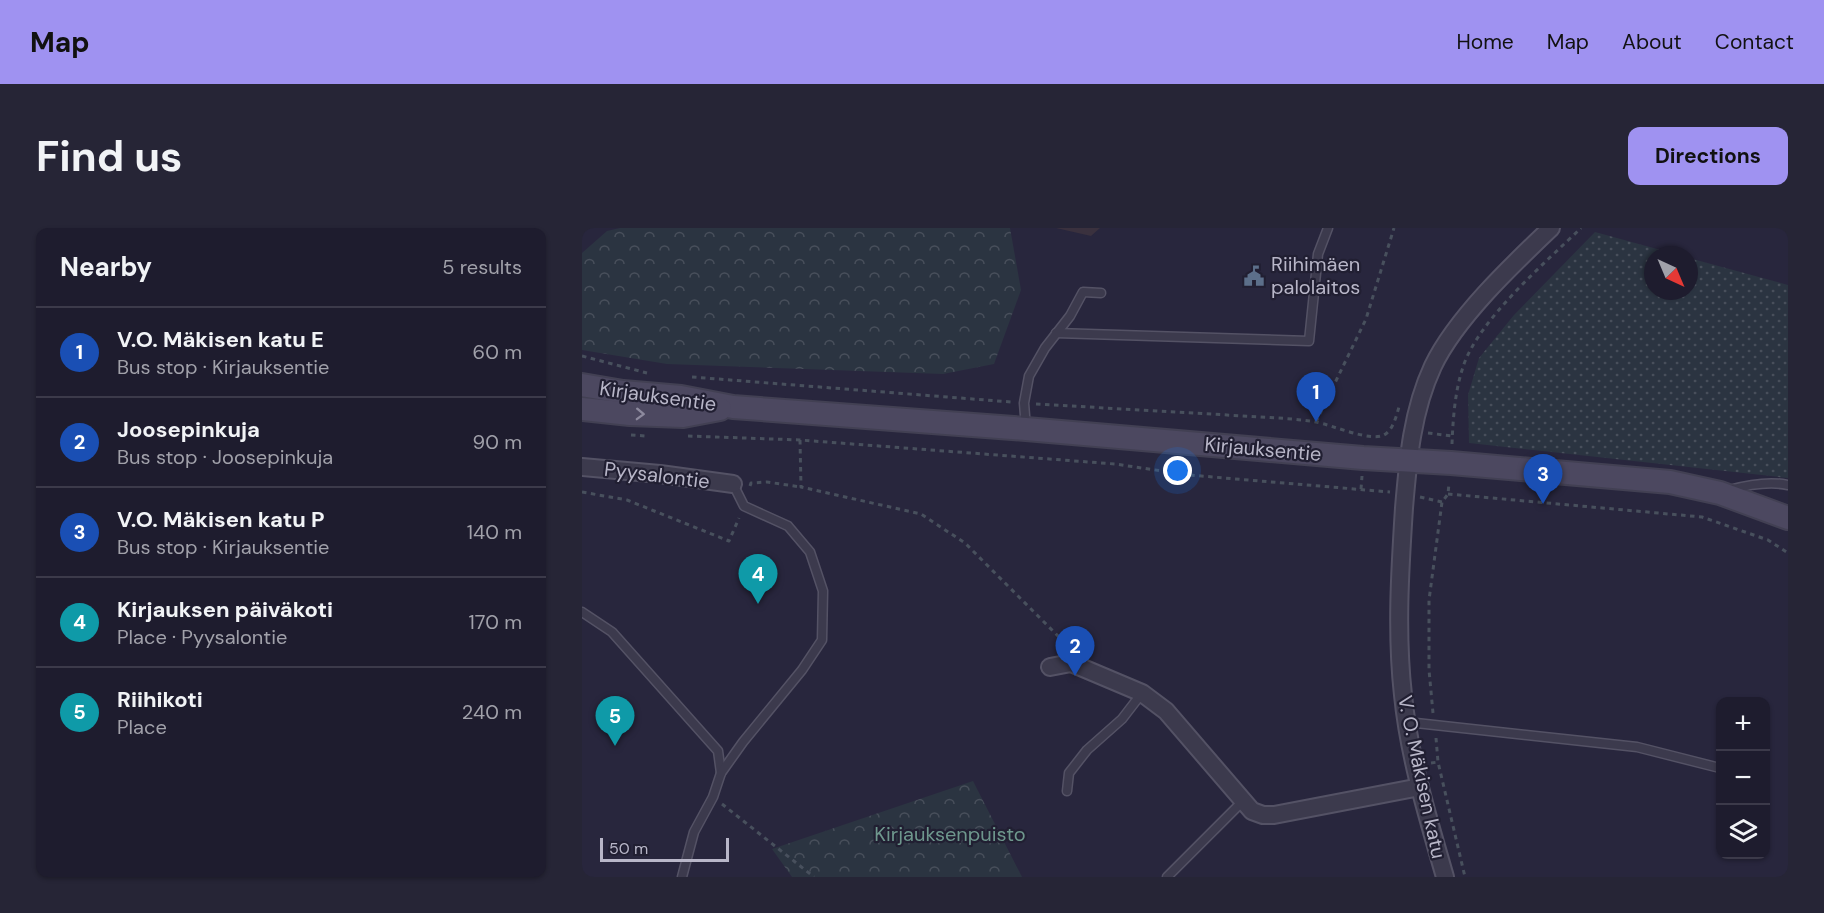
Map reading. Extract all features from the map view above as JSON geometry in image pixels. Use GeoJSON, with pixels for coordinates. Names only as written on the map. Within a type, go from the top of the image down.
{"type":"FeatureCollection","features":[{"type":"Feature","properties":{"kind":"street","name":"V. O. Mäkisen katu"},"geometry":{"type":"LineString","coordinates":[[1445,877],[1420,787],[1402,694],[1399,584],[1408,461],[1415,421],[1433,366],[1456,330],[1485,295],[1551,228]]}},
{"type":"Feature","properties":{"kind":"street","name":"Kirjauksentie"},"geometry":{"type":"LineString","coordinates":[[582,385],[623,393],[681,397],[734,407],[1670,482],[1720,493],[1788,518]]}},
{"type":"Feature","properties":{"kind":"street","name":"Kirjauksentie"},"geometry":{"type":"LineString","coordinates":[[582,410],[683,416],[734,407]]}},
{"type":"Feature","properties":{"kind":"street","name":"Pyysalontie"},"geometry":{"type":"LineString","coordinates":[[582,467],[660,474],[732,484]]}},
{"type":"Feature","properties":{"kind":"street"},"geometry":{"type":"LineString","coordinates":[[1050,667],[1071,663],[1142,693],[1166,711],[1252,811],[1263,816],[1420,787]]}},
{"type":"Feature","properties":{"kind":"lane"},"geometry":{"type":"LineString","coordinates":[[1056,333],[1309,341],[1318,254],[1328,228]]}},
{"type":"Feature","properties":{"kind":"lane"},"geometry":{"type":"LineString","coordinates":[[1026,429],[1024,403],[1029,376],[1045,348],[1070,316],[1083,292],[1101,293]]}},
{"type":"Feature","properties":{"kind":"lane"},"geometry":{"type":"LineString","coordinates":[[1720,493],[1745,486],[1780,483],[1788,485]]}},
{"type":"Feature","properties":{"kind":"lane"},"geometry":{"type":"LineString","coordinates":[[682,877],[694,832],[713,797],[721,772],[742,742],[802,670],[822,640],[823,591],[810,552],[788,526],[744,506],[732,484]]}},
{"type":"Feature","properties":{"kind":"lane"},"geometry":{"type":"LineString","coordinates":[[582,612],[612,632],[718,751],[721,772]]}},
{"type":"Feature","properties":{"kind":"lane"},"geometry":{"type":"LineString","coordinates":[[1066,790],[1069,773],[1081,758],[1122,719],[1142,693]]}},
{"type":"Feature","properties":{"kind":"lane"},"geometry":{"type":"LineString","coordinates":[[1407,722],[1637,747],[1716,767]]}},
{"type":"Feature","properties":{"kind":"lane"},"geometry":{"type":"LineString","coordinates":[[1167,877],[1243,801]]}},
{"type":"Feature","properties":{"kind":"path"},"geometry":{"type":"LineString","coordinates":[[1316,422],[1365,319],[1394,228]]}},
{"type":"Feature","properties":{"kind":"path"},"geometry":{"type":"LineString","coordinates":[[1465,877],[1438,762],[1429,670],[1429,600],[1442,502],[1448,494],[1456,392],[1463,364],[1492,319],[1526,281],[1581,228]]}},
{"type":"Feature","properties":{"kind":"path"},"geometry":{"type":"LineString","coordinates":[[582,356],[651,374]]}},
{"type":"Feature","properties":{"kind":"path"},"geometry":{"type":"LineString","coordinates":[[686,377],[1024,403],[1316,422],[1378,437],[1391,429]]}},
{"type":"Feature","properties":{"kind":"path"},"geometry":{"type":"LineString","coordinates":[[626,435],[647,436]]}},
{"type":"Feature","properties":{"kind":"path"},"geometry":{"type":"LineString","coordinates":[[680,436],[800,440],[1115,464],[1189,475],[1405,494],[1442,502]]}},
{"type":"Feature","properties":{"kind":"path"},"geometry":{"type":"LineString","coordinates":[[800,440],[801,487]]}},
{"type":"Feature","properties":{"kind":"path"},"geometry":{"type":"LineString","coordinates":[[582,492],[627,500],[729,541],[751,483],[767,482],[801,487],[921,514],[965,543],[1062,639],[1083,650]]}},
{"type":"Feature","properties":{"kind":"path"},"geometry":{"type":"LineString","coordinates":[[1448,494],[1702,517],[1768,540],[1788,553]]}},
{"type":"Feature","properties":{"kind":"path"},"geometry":{"type":"LineString","coordinates":[[1415,764],[1438,762]]}},
{"type":"Feature","properties":{"kind":"path"},"geometry":{"type":"LineString","coordinates":[[713,797],[814,877]]}},
{"type":"Feature","properties":{"kind":"shaded area"},"geometry":{"type":"Polygon","coordinates":[[[1056,228],[1100,228],[1091,236],[1056,228]]]}},
{"type":"Feature","properties":{"kind":"green space"},"geometry":{"type":"Polygon","coordinates":[[[620,228],[1010,228],[1021,290],[994,364],[943,374],[667,364],[582,350],[582,253],[607,231],[620,228]]]}},
{"type":"Feature","properties":{"kind":"green space"},"geometry":{"type":"Polygon","coordinates":[[[1595,232],[1646,246],[1644,246],[1644,300],[1698,300],[1698,260],[1788,285],[1788,478],[1469,443],[1468,395],[1479,358],[1514,315],[1595,232]]]}},
{"type":"Feature","properties":{"kind":"green space","name":"Kirjauksenpuisto"},"geometry":{"type":"Polygon","coordinates":[[[973,781],[1022,877],[792,877],[772,849],[973,781]]]}},
{"type":"Feature","properties":{"kind":"place","name":"Riihimäen palolaitos"},"geometry":{"type":"Point","coordinates":[1254,276]}},
{"type":"Feature","properties":{"kind":"place","name":"V.O. Mäkisen katu E"},"geometry":{"type":"Point","coordinates":[1316,422]}},
{"type":"Feature","properties":{"kind":"place","name":"V.O. Mäkisen katu P"},"geometry":{"type":"Point","coordinates":[1543,504]}},
{"type":"Feature","properties":{"kind":"place","name":"Kirjauksen päiväkoti"},"geometry":{"type":"Point","coordinates":[758,604]}},
{"type":"Feature","properties":{"kind":"place","name":"Joosepinkuja"},"geometry":{"type":"Point","coordinates":[1075,676]}},
{"type":"Feature","properties":{"kind":"place","name":"Riihikoti"},"geometry":{"type":"Point","coordinates":[615,746]}}]}
